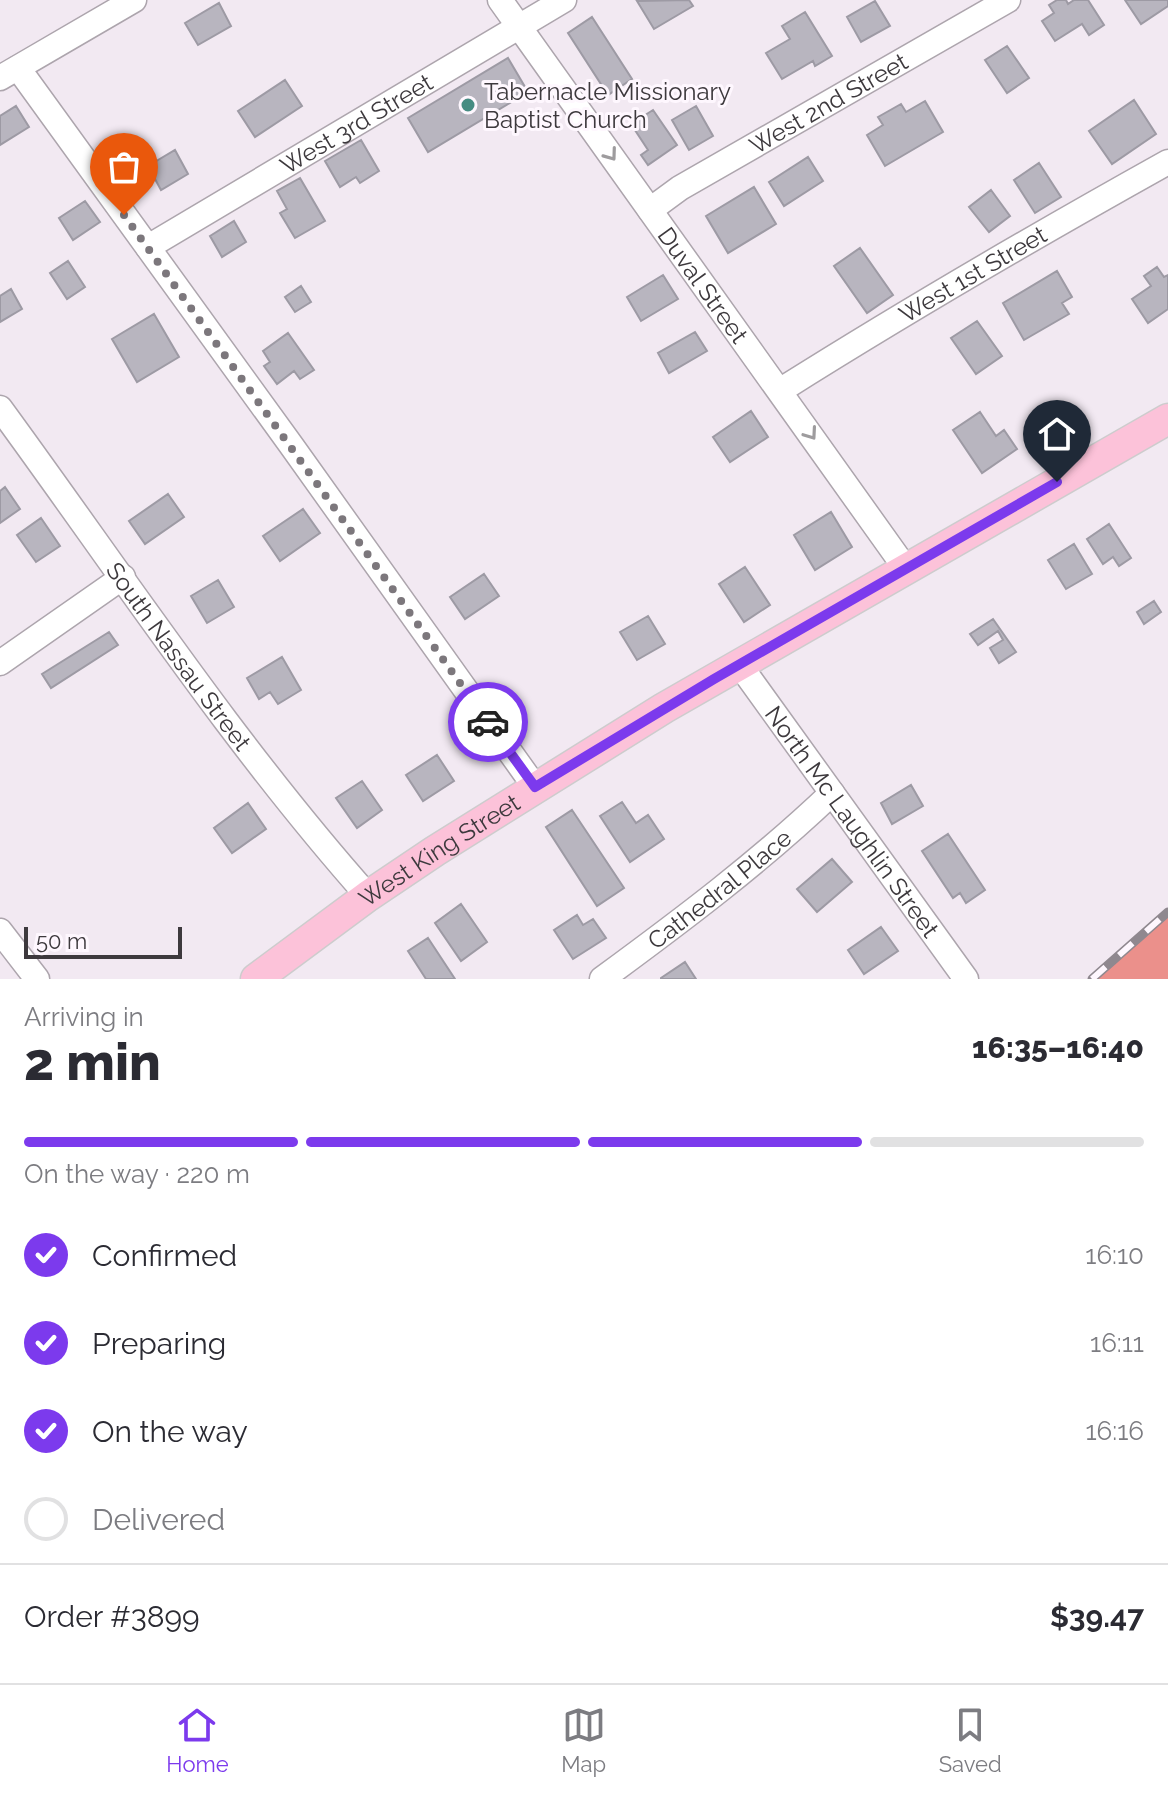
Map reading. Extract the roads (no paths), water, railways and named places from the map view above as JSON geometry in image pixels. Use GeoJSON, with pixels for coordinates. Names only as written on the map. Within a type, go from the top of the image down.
{"type":"FeatureCollection","features":[{"type":"Feature","properties":{"kind":"main road","name":"West King Street"},"geometry":{"type":"LineString","coordinates":[[256,979],[368,896],[535,787],[739,664],[1168,419]]}},
{"type":"Feature","properties":{"kind":"street"},"geometry":{"type":"LineString","coordinates":[[134,0],[9,73],[148,247],[535,787]]}},
{"type":"Feature","properties":{"kind":"street","name":"Duval Street"},"geometry":{"type":"LineString","coordinates":[[500,0],[906,569]]}},
{"type":"Feature","properties":{"kind":"street","name":"West 3rd Street"},"geometry":{"type":"LineString","coordinates":[[148,247],[564,0]]}},
{"type":"Feature","properties":{"kind":"street","name":"West 2nd Street"},"geometry":{"type":"LineString","coordinates":[[650,210],[680,188],[1008,0]]}},
{"type":"Feature","properties":{"kind":"street","name":"West 1st Street"},"geometry":{"type":"LineString","coordinates":[[781,390],[976,270],[1168,162]]}},
{"type":"Feature","properties":{"kind":"street","name":"South Nassau Street"},"geometry":{"type":"LineString","coordinates":[[0,408],[282,794],[368,896]]}},
{"type":"Feature","properties":{"kind":"street"},"geometry":{"type":"LineString","coordinates":[[0,663],[123,577]]}},
{"type":"Feature","properties":{"kind":"street","name":"North Mc Laughlin Street"},"geometry":{"type":"LineString","coordinates":[[739,664],[963,978]]}},
{"type":"Feature","properties":{"kind":"street","name":"Cathedral Place"},"geometry":{"type":"LineString","coordinates":[[602,979],[701,905],[801,823],[832,793]]}},
{"type":"Feature","properties":{"kind":"street"},"geometry":{"type":"LineString","coordinates":[[0,931],[37,979]]}},
{"type":"Feature","properties":{"kind":"railway"},"geometry":{"type":"LineString","coordinates":[[1092,979],[1168,912]]}},
{"type":"Feature","properties":{"kind":"place","name":"Tabernacle Missionary Baptist Church"},"geometry":{"type":"Point","coordinates":[468,105]}}]}
